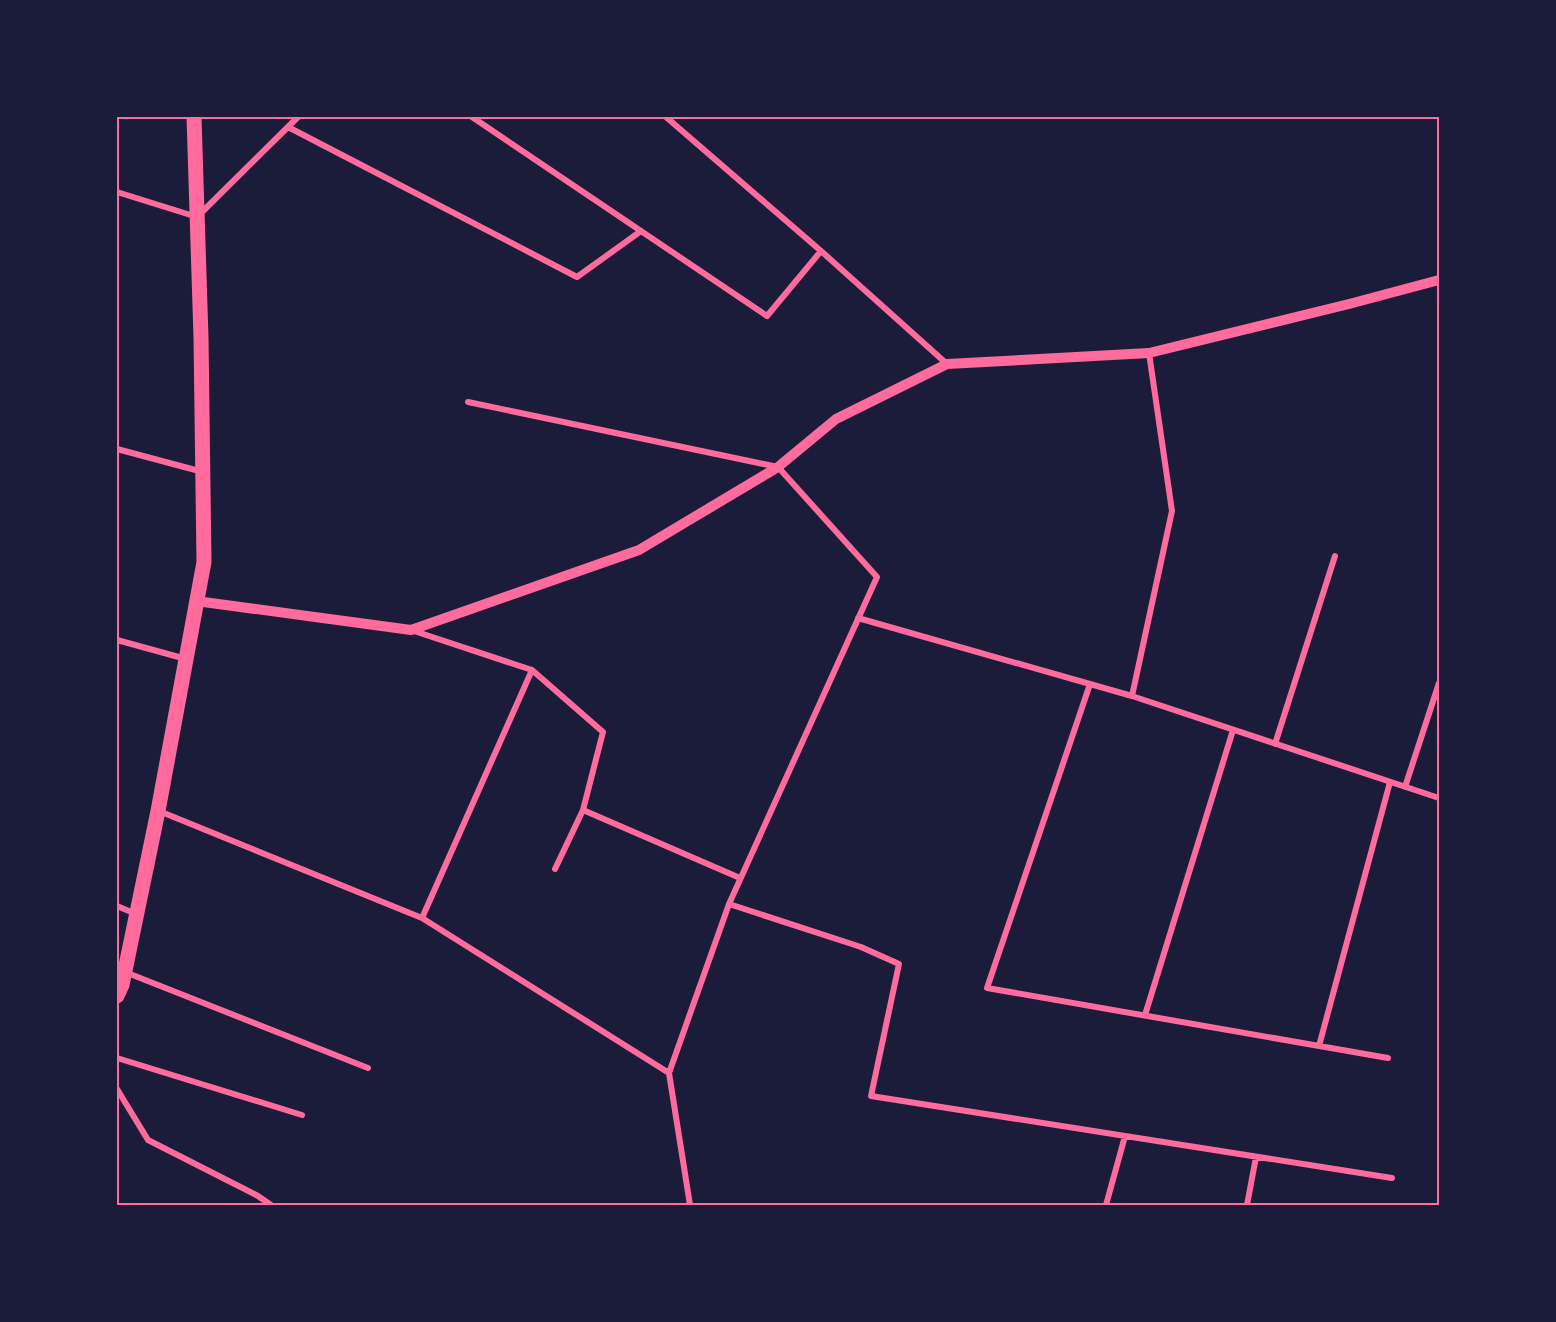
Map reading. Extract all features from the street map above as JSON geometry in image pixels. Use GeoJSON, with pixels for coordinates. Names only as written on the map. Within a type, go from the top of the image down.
{"type":"FeatureCollection","features":[{"type":"Feature","properties":{"kind":"main road"},"geometry":{"type":"LineString","coordinates":[[117,996],[122,985],[158,811],[204,562],[201,338],[194,117]]}},
{"type":"Feature","properties":{"kind":"street"},"geometry":{"type":"LineString","coordinates":[[117,192],[197,217],[298,117]]}},
{"type":"Feature","properties":{"kind":"street"},"geometry":{"type":"LineString","coordinates":[[472,117],[767,316],[821,251]]}},
{"type":"Feature","properties":{"kind":"street"},"geometry":{"type":"LineString","coordinates":[[666,117],[947,364]]}},
{"type":"Feature","properties":{"kind":"street"},"geometry":{"type":"LineString","coordinates":[[288,127],[577,277],[641,231]]}},
{"type":"Feature","properties":{"kind":"street"},"geometry":{"type":"LineString","coordinates":[[411,630],[639,550],[778,467],[836,419],[947,364],[1149,353],[1439,280]]}},
{"type":"Feature","properties":{"kind":"street"},"geometry":{"type":"LineString","coordinates":[[1132,696],[1172,511],[1149,353]]}},
{"type":"Feature","properties":{"kind":"street"},"geometry":{"type":"LineString","coordinates":[[468,402],[778,467],[877,577],[729,904],[669,1073],[690,1205]]}},
{"type":"Feature","properties":{"kind":"street"},"geometry":{"type":"LineString","coordinates":[[117,449],[203,472]]}},
{"type":"Feature","properties":{"kind":"street"},"geometry":{"type":"LineString","coordinates":[[1275,744],[1335,556]]}},
{"type":"Feature","properties":{"kind":"street"},"geometry":{"type":"LineString","coordinates":[[196,601],[411,630],[531,670],[603,732],[584,810],[555,869]]}},
{"type":"Feature","properties":{"kind":"street"},"geometry":{"type":"LineString","coordinates":[[858,618],[1132,696],[1439,798]]}},
{"type":"Feature","properties":{"kind":"street"},"geometry":{"type":"LineString","coordinates":[[117,640],[186,659]]}},
{"type":"Feature","properties":{"kind":"street"},"geometry":{"type":"LineString","coordinates":[[422,918],[531,670]]}},
{"type":"Feature","properties":{"kind":"street"},"geometry":{"type":"LineString","coordinates":[[1405,786],[1439,683]]}},
{"type":"Feature","properties":{"kind":"street"},"geometry":{"type":"LineString","coordinates":[[1090,684],[987,988],[1388,1058]]}},
{"type":"Feature","properties":{"kind":"street"},"geometry":{"type":"LineString","coordinates":[[1145,1016],[1233,730]]}},
{"type":"Feature","properties":{"kind":"street"},"geometry":{"type":"LineString","coordinates":[[1319,1046],[1390,782]]}},
{"type":"Feature","properties":{"kind":"street"},"geometry":{"type":"LineString","coordinates":[[584,810],[740,878]]}},
{"type":"Feature","properties":{"kind":"street"},"geometry":{"type":"LineString","coordinates":[[158,811],[422,918],[669,1073]]}},
{"type":"Feature","properties":{"kind":"street"},"geometry":{"type":"LineString","coordinates":[[729,904],[861,947],[899,964],[872,1096],[1392,1178]]}},
{"type":"Feature","properties":{"kind":"street"},"geometry":{"type":"LineString","coordinates":[[117,906],[136,914]]}},
{"type":"Feature","properties":{"kind":"street"},"geometry":{"type":"LineString","coordinates":[[124,972],[368,1068]]}},
{"type":"Feature","properties":{"kind":"street"},"geometry":{"type":"LineString","coordinates":[[117,1058],[302,1115]]}},
{"type":"Feature","properties":{"kind":"street"},"geometry":{"type":"LineString","coordinates":[[117,1089],[148,1140],[258,1196],[271,1205]]}},
{"type":"Feature","properties":{"kind":"street"},"geometry":{"type":"LineString","coordinates":[[1106,1205],[1125,1136]]}},
{"type":"Feature","properties":{"kind":"street"},"geometry":{"type":"LineString","coordinates":[[1247,1205],[1256,1157]]}}]}
